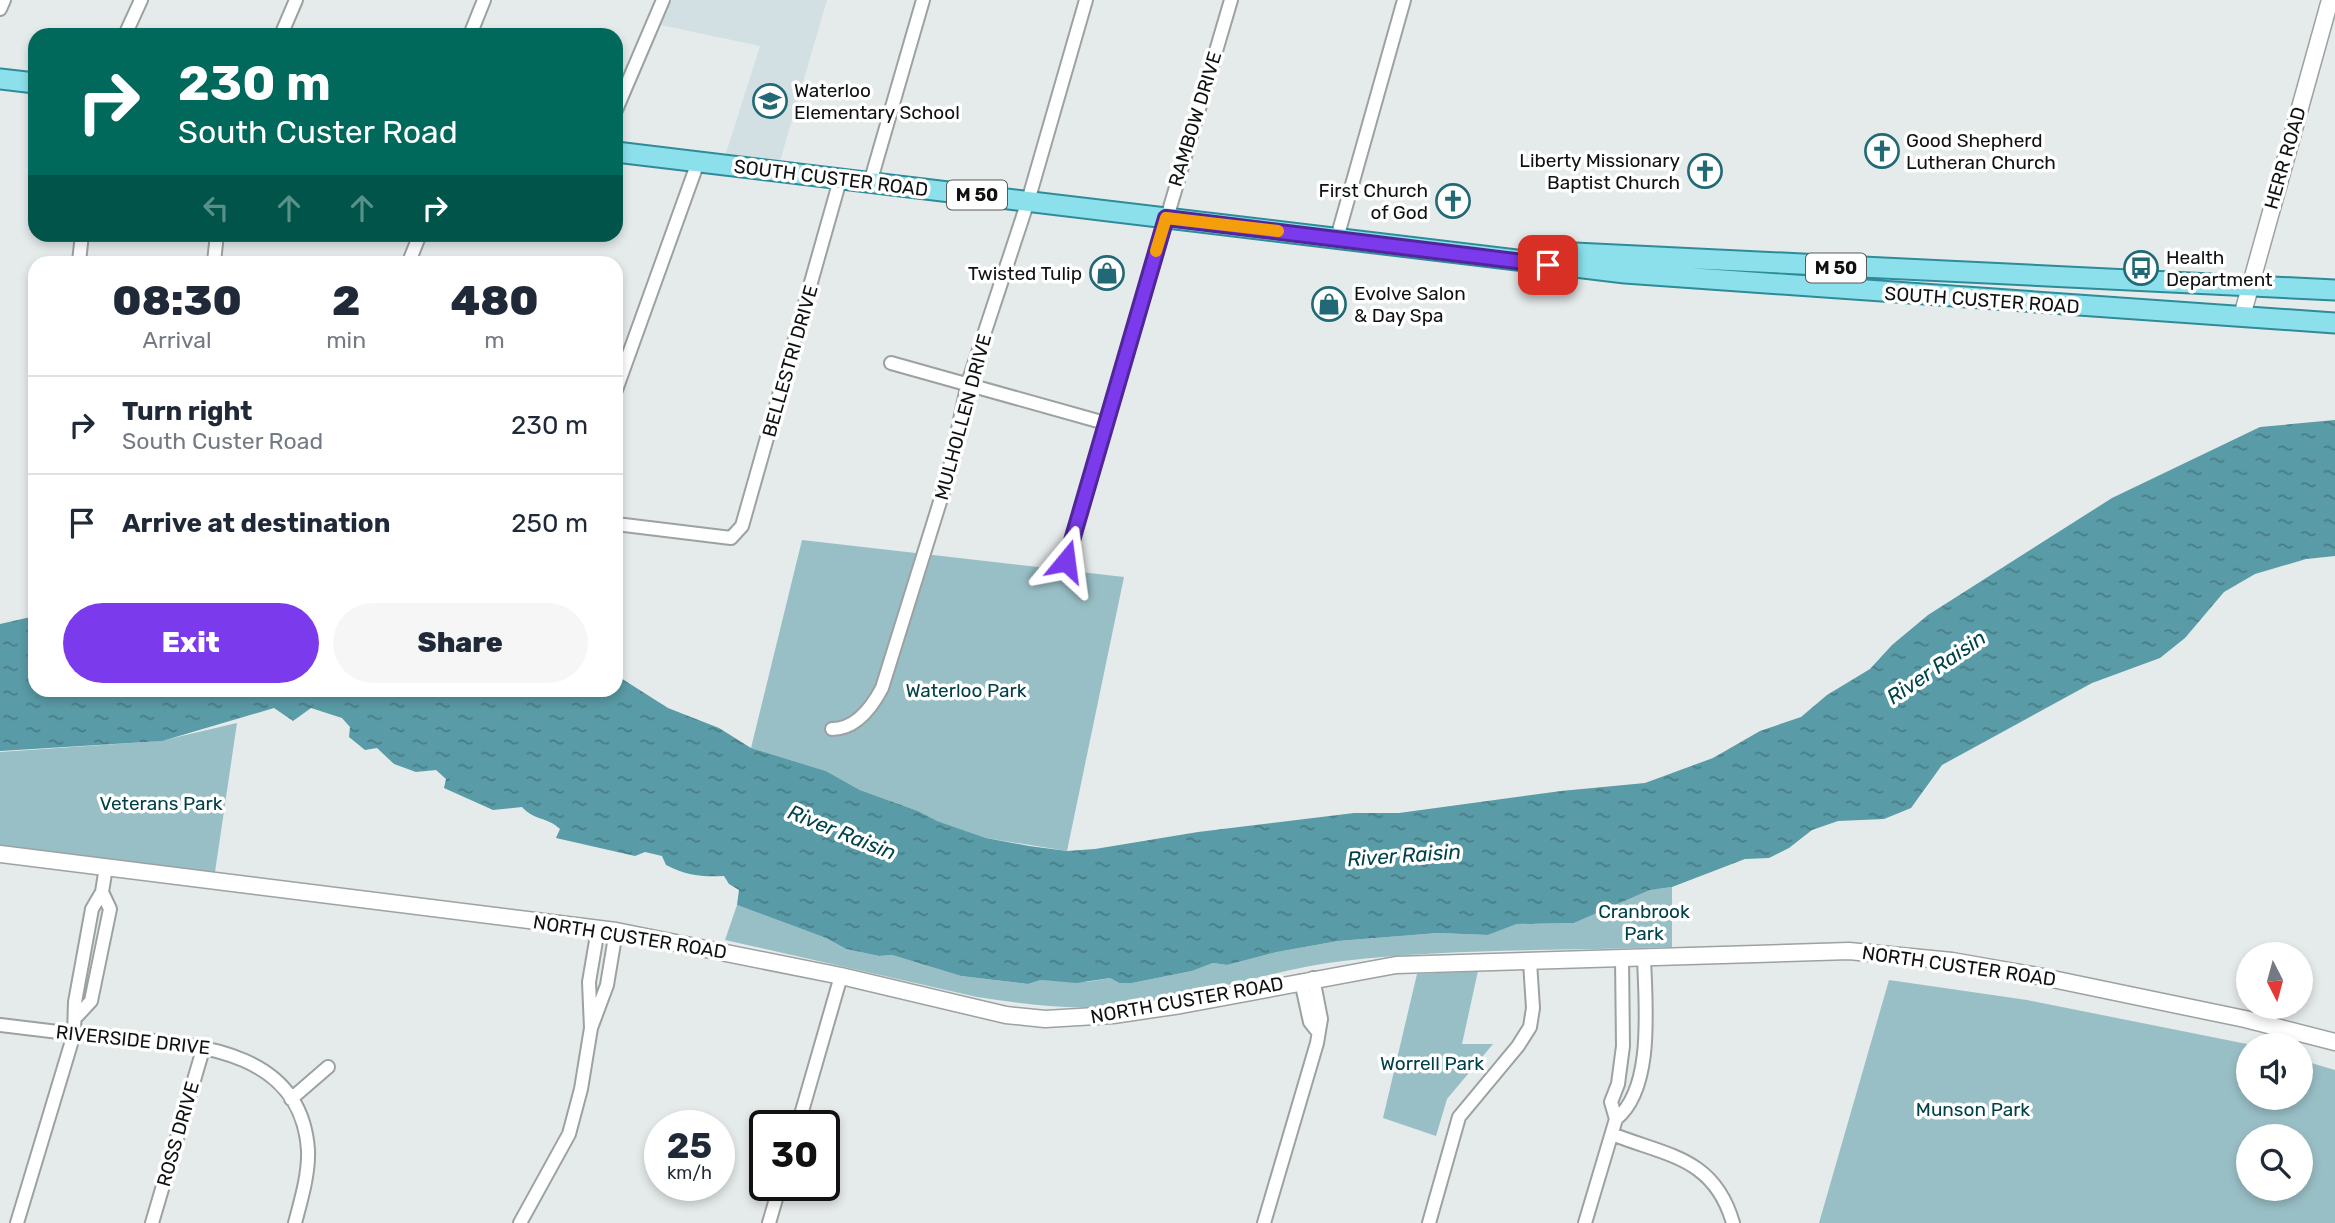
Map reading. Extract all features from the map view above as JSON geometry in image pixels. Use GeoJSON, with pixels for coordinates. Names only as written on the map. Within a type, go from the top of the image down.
{"type":"FeatureCollection","features":[{"type":"Feature","properties":{"kind":"main road"},"geometry":{"type":"LineString","coordinates":[[0,79],[28,82]]}},
{"type":"Feature","properties":{"kind":"main road","name":"SOUTH CUSTER ROAD"},"geometry":{"type":"LineString","coordinates":[[623,153],[1338,238],[1496,260],[1734,283],[2335,324]]}},
{"type":"Feature","properties":{"kind":"main road","name":"SOUTH CUSTER ROAD"},"geometry":{"type":"LineString","coordinates":[[1338,238],[1738,264],[2335,290]]}},
{"type":"Feature","properties":{"kind":"street"},"geometry":{"type":"LineString","coordinates":[[0,9],[4,0]]}},
{"type":"Feature","properties":{"kind":"street"},"geometry":{"type":"LineString","coordinates":[[128,28],[141,0]]}},
{"type":"Feature","properties":{"kind":"street"},"geometry":{"type":"LineString","coordinates":[[284,28],[296,0]]}},
{"type":"Feature","properties":{"kind":"street"},"geometry":{"type":"LineString","coordinates":[[473,28],[485,0]]}},
{"type":"Feature","properties":{"kind":"street"},"geometry":{"type":"LineString","coordinates":[[623,94],[663,0]]}},
{"type":"Feature","properties":{"kind":"street"},"geometry":{"type":"LineString","coordinates":[[870,183],[923,0]]}},
{"type":"Feature","properties":{"kind":"street","name":"MULHOLLEN DRIVE"},"geometry":{"type":"LineString","coordinates":[[832,729],[848,726],[865,713],[883,688],[948,476],[968,383],[1028,201],[1087,0]]}},
{"type":"Feature","properties":{"kind":"street","name":"RAMBOW DRIVE"},"geometry":{"type":"LineString","coordinates":[[1066,561],[1231,0]]}},
{"type":"Feature","properties":{"kind":"street"},"geometry":{"type":"LineString","coordinates":[[1338,238],[1404,0]]}},
{"type":"Feature","properties":{"kind":"street","name":"HERR ROAD"},"geometry":{"type":"LineString","coordinates":[[2242,316],[2248,285],[2330,0]]}},
{"type":"Feature","properties":{"kind":"street"},"geometry":{"type":"LineString","coordinates":[[623,371],[698,162]]}},
{"type":"Feature","properties":{"kind":"street","name":"BELLESTRI DRIVE"},"geometry":{"type":"LineString","coordinates":[[623,525],[731,538],[742,526],[841,180]]}},
{"type":"Feature","properties":{"kind":"street"},"geometry":{"type":"LineString","coordinates":[[891,363],[1105,423]]}},
{"type":"Feature","properties":{"kind":"street","name":"NORTH CUSTER ROAD"},"geometry":{"type":"LineString","coordinates":[[0,854],[616,931],[841,976],[1006,1015],[1045,1019],[1113,1016],[1396,965],[1849,950],[1926,958],[2134,995],[2335,1042]]}},
{"type":"Feature","properties":{"kind":"street"},"geometry":{"type":"LineString","coordinates":[[17,1223],[74,1034],[77,1016],[91,1001],[110,909],[102,892],[106,867]]}},
{"type":"Feature","properties":{"kind":"street"},"geometry":{"type":"LineString","coordinates":[[591,1028],[589,982],[598,929]]}},
{"type":"Feature","properties":{"kind":"street"},"geometry":{"type":"LineString","coordinates":[[520,1223],[569,1134],[581,1089],[591,1028],[607,985],[616,931]]}},
{"type":"Feature","properties":{"kind":"street"},"geometry":{"type":"LineString","coordinates":[[1585,1223],[1616,1119],[1633,1101],[1642,1062],[1646,1025],[1644,956]]}},
{"type":"Feature","properties":{"kind":"street"},"geometry":{"type":"LineString","coordinates":[[1616,1119],[1611,1102],[1618,1084],[1623,1046],[1622,957]]}},
{"type":"Feature","properties":{"kind":"street"},"geometry":{"type":"LineString","coordinates":[[1429,1223],[1459,1117],[1530,1027],[1530,962]]}},
{"type":"Feature","properties":{"kind":"street"},"geometry":{"type":"LineString","coordinates":[[802,1110],[841,976]]}},
{"type":"Feature","properties":{"kind":"street"},"geometry":{"type":"LineString","coordinates":[[1264,1223],[1314,1057],[1318,1031],[1310,1023],[1307,980]]}},
{"type":"Feature","properties":{"kind":"street","name":"RIVERSIDE DRIVE"},"geometry":{"type":"LineString","coordinates":[[0,1025],[204,1046],[260,1068],[291,1099]]}},
{"type":"Feature","properties":{"kind":"street","name":"ROSS DRIVE"},"geometry":{"type":"LineString","coordinates":[[152,1223],[204,1046]]}},
{"type":"Feature","properties":{"kind":"street"},"geometry":{"type":"LineString","coordinates":[[295,1223],[308,1151],[302,1122],[291,1099],[328,1067]]}},
{"type":"Feature","properties":{"kind":"street"},"geometry":{"type":"LineString","coordinates":[[1612,1133],[1696,1165],[1721,1194],[1733,1223]]}},
{"type":"Feature","properties":{"kind":"street"},"geometry":{"type":"LineString","coordinates":[[769,1223],[775,1201]]}},
{"type":"Feature","properties":{"kind":"shaded area","name":"Waterloo Elementary School"},"geometry":{"type":"Polygon","coordinates":[[[672,0],[827,0],[780,161],[725,156],[760,46],[661,25],[672,0]]]}},
{"type":"Feature","properties":{"kind":"green space","name":"Waterloo Park"},"geometry":{"type":"Polygon","coordinates":[[[802,540],[1124,577],[1067,851],[986,838],[860,790],[826,771],[751,748],[802,540]]]}},
{"type":"Feature","properties":{"kind":"green space","name":"Veterans Park"},"geometry":{"type":"Polygon","coordinates":[[[237,723],[215,872],[0,846],[0,752],[160,741],[237,723]]]}},
{"type":"Feature","properties":{"kind":"green space","name":"Cranbrook Park"},"geometry":{"type":"Polygon","coordinates":[[[1672,887],[1672,947],[1466,952],[1343,961],[1160,1000],[1098,1007],[1053,1006],[977,997],[725,940],[737,905],[826,938],[846,949],[879,956],[892,955],[961,976],[1028,984],[1041,980],[1087,982],[1110,978],[1119,983],[1132,983],[1192,971],[1213,963],[1227,965],[1277,952],[1338,941],[1438,933],[1488,935],[1517,924],[1574,923],[1650,890],[1672,887]]]}},
{"type":"Feature","properties":{"kind":"green space","name":"Worrell Park"},"geometry":{"type":"Polygon","coordinates":[[[1478,971],[1462,1044],[1493,1044],[1447,1099],[1436,1136],[1383,1118],[1417,974],[1478,971]]]}},
{"type":"Feature","properties":{"kind":"green space","name":"Munson Park"},"geometry":{"type":"Polygon","coordinates":[[[1889,980],[2027,1000],[2236,1042],[2236,1110],[2313,1110],[2313,1064],[2335,1070],[2335,1223],[1819,1223],[1889,980]]]}},
{"type":"Feature","properties":{"kind":"water","name":"River Raisin"},"geometry":{"type":"Polygon","coordinates":[[[2335,420],[2335,556],[2306,559],[2255,574],[2224,592],[2185,638],[2160,658],[2092,683],[1942,765],[1911,808],[1884,819],[1838,821],[1812,830],[1789,848],[1769,858],[1745,859],[1672,887],[1650,890],[1574,923],[1517,924],[1488,935],[1438,933],[1338,941],[1277,952],[1227,965],[1213,963],[1192,971],[1132,983],[1119,983],[1110,978],[1077,983],[1041,980],[1028,984],[961,976],[892,955],[879,956],[846,949],[826,938],[737,905],[739,890],[729,884],[724,876],[688,874],[666,865],[662,856],[645,852],[635,856],[556,838],[560,829],[522,807],[493,810],[444,788],[446,779],[436,770],[416,772],[394,764],[377,748],[365,750],[349,737],[350,727],[342,718],[311,708],[293,721],[274,708],[162,741],[0,751],[0,624],[28,618],[28,697],[623,697],[623,679],[668,708],[719,728],[751,748],[826,771],[860,790],[918,811],[937,821],[986,838],[1067,851],[1354,813],[1399,813],[1561,791],[1645,783],[1713,758],[1760,731],[1801,717],[1827,695],[1870,669],[1892,645],[1928,615],[2112,498],[2260,427],[2335,420]]]}},
{"type":"Feature","properties":{"kind":"slow traffic"},"geometry":{"type":"LineString","coordinates":[[1156,251],[1166,218],[1278,231]]}},
{"type":"Feature","properties":{"kind":"place","name":"Waterloo Elementary School"},"geometry":{"type":"Point","coordinates":[770,101]}},
{"type":"Feature","properties":{"kind":"place","name":"Good Shepherd Lutheran Church"},"geometry":{"type":"Point","coordinates":[1882,151]}},
{"type":"Feature","properties":{"kind":"place","name":"Liberty Missionary Baptist Church"},"geometry":{"type":"Point","coordinates":[1705,171]}},
{"type":"Feature","properties":{"kind":"place","name":"First Church of God"},"geometry":{"type":"Point","coordinates":[1453,201]}},
{"type":"Feature","properties":{"kind":"place","name":"Health Department"},"geometry":{"type":"Point","coordinates":[2141,268]}},
{"type":"Feature","properties":{"kind":"place","name":"Twisted Tulip"},"geometry":{"type":"Point","coordinates":[1107,273]}},
{"type":"Feature","properties":{"kind":"place","name":"Evolve Salon & Day Spa"},"geometry":{"type":"Point","coordinates":[1329,304]}},
{"type":"Feature","properties":{"kind":"route"},"geometry":{"type":"LineString","coordinates":[[1066,561],[1166,218],[1548,265]]}}]}
